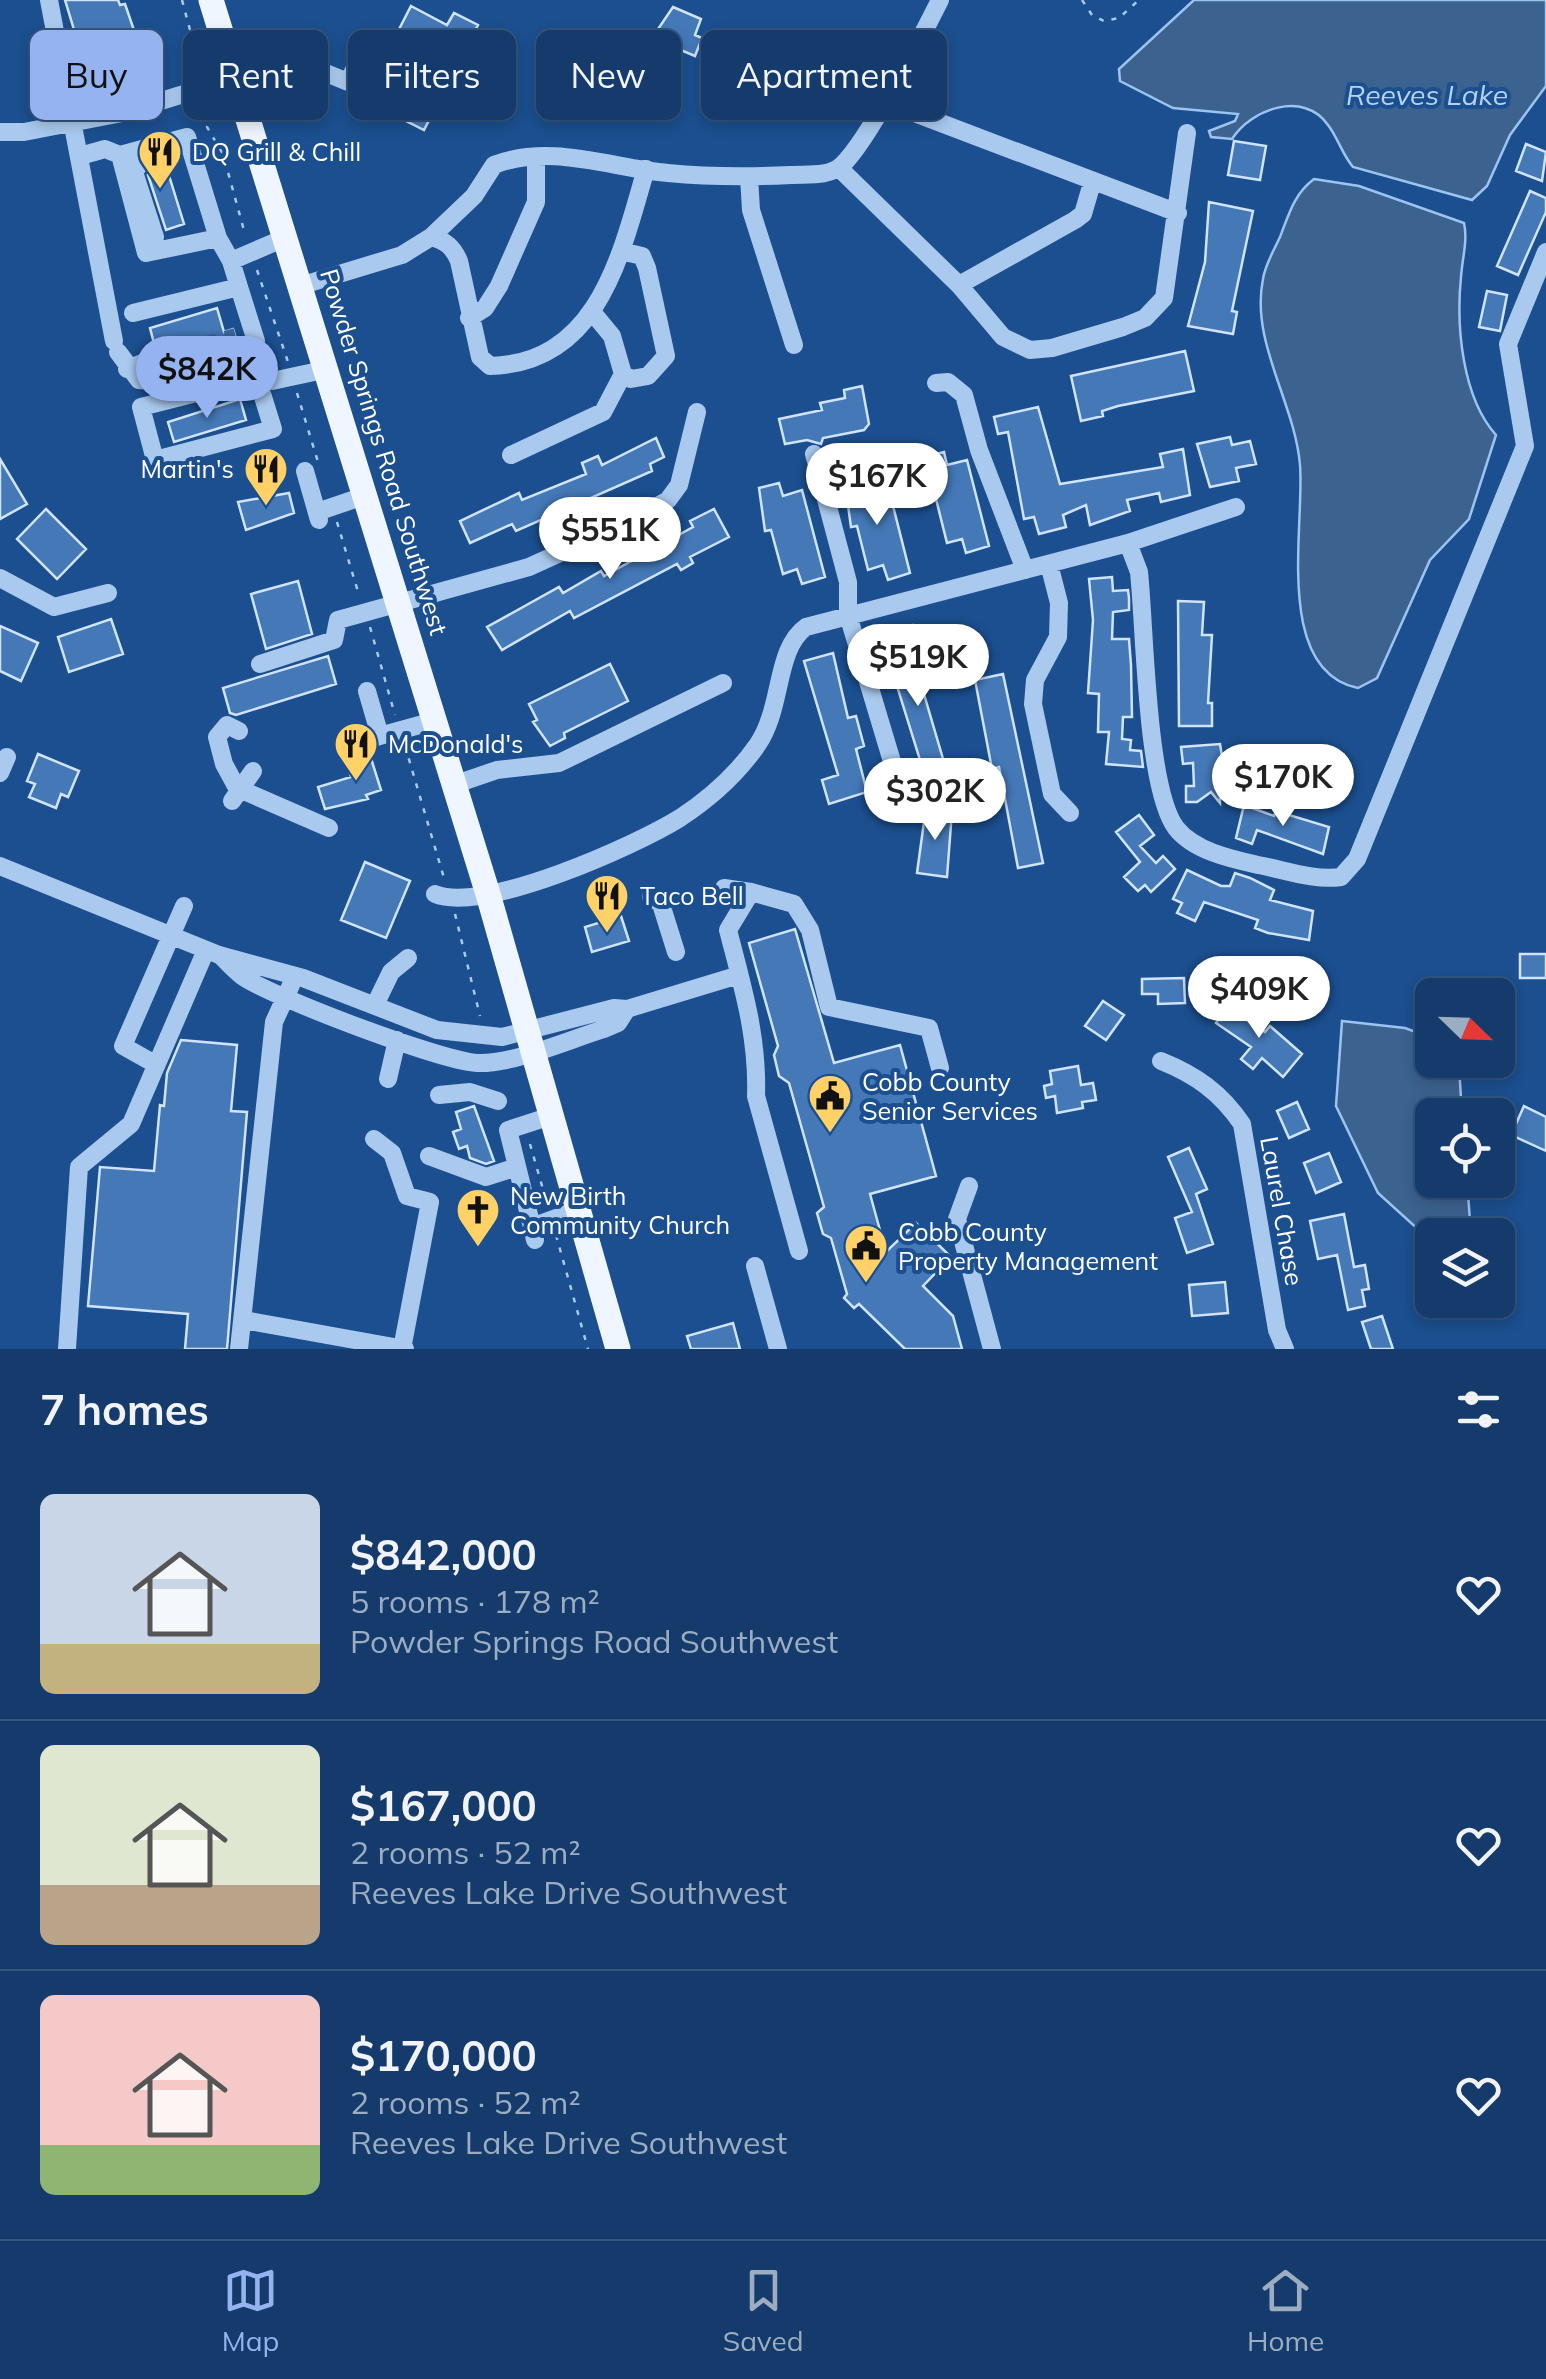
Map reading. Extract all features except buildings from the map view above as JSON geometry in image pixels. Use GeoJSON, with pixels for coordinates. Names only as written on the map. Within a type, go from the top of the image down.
{"type":"FeatureCollection","features":[{"type":"Feature","properties":{"kind":"main road","name":"Powder Springs Road Southwest"},"geometry":{"type":"LineString","coordinates":[[211,0],[220,30]]}},
{"type":"Feature","properties":{"kind":"main road","name":"Powder Springs Road Southwest"},"geometry":{"type":"LineString","coordinates":[[249,120],[532,1040],[618,1349]]}},
{"type":"Feature","properties":{"kind":"street"},"geometry":{"type":"LineString","coordinates":[[49,0],[71,125],[120,354],[139,380],[153,381],[250,351],[256,340],[245,335],[239,287],[218,238],[187,137],[120,155],[105,149],[80,156]]}},
{"type":"Feature","properties":{"kind":"street"},"geometry":{"type":"LineString","coordinates":[[923,30],[940,0]]}},
{"type":"Feature","properties":{"kind":"street"},"geometry":{"type":"LineString","coordinates":[[0,132],[71,125],[183,94]]}},
{"type":"Feature","properties":{"kind":"street"},"geometry":{"type":"LineString","coordinates":[[303,285],[402,255],[431,237],[474,196],[494,165],[536,158],[586,158],[646,169],[749,178],[827,173],[840,168],[870,120]]}},
{"type":"Feature","properties":{"kind":"street"},"geometry":{"type":"LineString","coordinates":[[933,120],[1178,214]]}},
{"type":"Feature","properties":{"kind":"street"},"geometry":{"type":"LineString","coordinates":[[840,168],[959,285],[1003,337],[1030,350],[1052,348],[1146,318],[1164,298],[1187,133]]}},
{"type":"Feature","properties":{"kind":"street"},"geometry":{"type":"LineString","coordinates":[[145,248],[154,237],[134,172],[140,162],[175,149],[180,139]]}},
{"type":"Feature","properties":{"kind":"street"},"geometry":{"type":"LineString","coordinates":[[120,155],[146,253],[218,238]]}},
{"type":"Feature","properties":{"kind":"street"},"geometry":{"type":"LineString","coordinates":[[469,318],[485,308],[500,286],[536,202],[536,158]]}},
{"type":"Feature","properties":{"kind":"street"},"geometry":{"type":"LineString","coordinates":[[431,237],[454,250],[480,358],[490,366],[507,365],[559,344],[578,332],[593,313],[621,251],[646,169]]}},
{"type":"Feature","properties":{"kind":"street"},"geometry":{"type":"LineString","coordinates":[[749,178],[751,210],[794,345]]}},
{"type":"Feature","properties":{"kind":"street"},"geometry":{"type":"LineString","coordinates":[[959,285],[1084,214],[1092,183]]}},
{"type":"Feature","properties":{"kind":"street"},"geometry":{"type":"LineString","coordinates":[[231,261],[287,238]]}},
{"type":"Feature","properties":{"kind":"street"},"geometry":{"type":"LineString","coordinates":[[621,251],[642,256],[666,356],[658,369],[642,379],[624,374]]}},
{"type":"Feature","properties":{"kind":"street"},"geometry":{"type":"LineString","coordinates":[[1128,543],[1139,572],[1161,784],[1176,828],[1188,839],[1231,859],[1302,874],[1341,877],[1357,860],[1525,446],[1508,344],[1546,252]]}},
{"type":"Feature","properties":{"kind":"street"},"geometry":{"type":"LineString","coordinates":[[134,313],[239,287]]}},
{"type":"Feature","properties":{"kind":"street"},"geometry":{"type":"LineString","coordinates":[[511,455],[603,412],[624,374],[612,336],[593,313]]}},
{"type":"Feature","properties":{"kind":"street"},"geometry":{"type":"LineString","coordinates":[[120,354],[148,362]]}},
{"type":"Feature","properties":{"kind":"street"},"geometry":{"type":"LineString","coordinates":[[258,381],[272,429],[155,460],[142,407],[258,381],[328,369]]}},
{"type":"Feature","properties":{"kind":"street"},"geometry":{"type":"LineString","coordinates":[[936,384],[948,382],[964,395],[984,466],[1024,570]]}},
{"type":"Feature","properties":{"kind":"street"},"geometry":{"type":"LineString","coordinates":[[260,664],[334,640],[338,620],[529,567],[668,500],[687,463],[697,412]]}},
{"type":"Feature","properties":{"kind":"street"},"geometry":{"type":"LineString","coordinates":[[814,454],[848,582],[848,615],[906,808]]}},
{"type":"Feature","properties":{"kind":"street"},"geometry":{"type":"LineString","coordinates":[[305,471],[318,516],[367,496]]}},
{"type":"Feature","properties":{"kind":"street"},"geometry":{"type":"LineString","coordinates":[[435,894],[451,901],[534,883],[655,832],[704,800],[745,761],[769,726],[791,637],[806,627],[1128,543],[1236,507]]}},
{"type":"Feature","properties":{"kind":"street"},"geometry":{"type":"LineString","coordinates":[[1049,564],[1059,603],[1058,637],[1034,680],[1032,704],[1052,794],[1070,812]]}},
{"type":"Feature","properties":{"kind":"street"},"geometry":{"type":"LineString","coordinates":[[0,578],[54,607],[78,605],[108,594]]}},
{"type":"Feature","properties":{"kind":"street"},"geometry":{"type":"LineString","coordinates":[[453,785],[496,770],[559,763],[723,684]]}},
{"type":"Feature","properties":{"kind":"street"},"geometry":{"type":"LineString","coordinates":[[368,692],[372,738],[434,721]]}},
{"type":"Feature","properties":{"kind":"street"},"geometry":{"type":"LineString","coordinates":[[240,731],[226,725],[217,737],[235,794],[329,828]]}},
{"type":"Feature","properties":{"kind":"street"},"geometry":{"type":"LineString","coordinates":[[235,794],[253,771]]}},
{"type":"Feature","properties":{"kind":"street"},"geometry":{"type":"LineString","coordinates":[[0,866],[170,936],[295,976],[436,1030],[470,1037],[532,1040]]}},
{"type":"Feature","properties":{"kind":"street"},"geometry":{"type":"LineString","coordinates":[[724,888],[794,904],[810,930],[829,1007],[929,1028],[940,1068]]}},
{"type":"Feature","properties":{"kind":"street"},"geometry":{"type":"LineString","coordinates":[[751,892],[728,930],[756,1032],[752,1056],[758,1079],[756,1096],[799,1252]]}},
{"type":"Feature","properties":{"kind":"street"},"geometry":{"type":"LineString","coordinates":[[650,897],[661,904],[676,952]]}},
{"type":"Feature","properties":{"kind":"street"},"geometry":{"type":"LineString","coordinates":[[155,1064],[123,1046],[184,906]]}},
{"type":"Feature","properties":{"kind":"street"},"geometry":{"type":"LineString","coordinates":[[213,952],[243,977],[286,996],[465,1062],[499,1061],[532,1040],[614,1008],[627,1009],[740,975]]}},
{"type":"Feature","properties":{"kind":"street"},"geometry":{"type":"LineString","coordinates":[[66,1349],[79,1168],[131,1124],[155,1064],[213,952]]}},
{"type":"Feature","properties":{"kind":"street"},"geometry":{"type":"LineString","coordinates":[[375,1005],[391,972],[408,958]]}},
{"type":"Feature","properties":{"kind":"street"},"geometry":{"type":"LineString","coordinates":[[240,1349],[274,1022],[295,976]]}},
{"type":"Feature","properties":{"kind":"street"},"geometry":{"type":"LineString","coordinates":[[388,1079],[398,1040]]}},
{"type":"Feature","properties":{"kind":"street","name":"Laurel Chase"},"geometry":{"type":"LineString","coordinates":[[1161,1061],[1184,1070],[1223,1097],[1242,1124],[1277,1330],[1285,1349]]}},
{"type":"Feature","properties":{"kind":"street"},"geometry":{"type":"LineString","coordinates":[[465,1062],[470,1092]]}},
{"type":"Feature","properties":{"kind":"street"},"geometry":{"type":"LineString","coordinates":[[439,1095],[470,1092],[498,1101]]}},
{"type":"Feature","properties":{"kind":"street"},"geometry":{"type":"LineString","coordinates":[[552,1116],[508,1130],[533,1234],[578,1210]]}},
{"type":"Feature","properties":{"kind":"street"},"geometry":{"type":"LineString","coordinates":[[244,1320],[403,1349],[430,1202],[407,1196],[392,1153],[374,1139]]}},
{"type":"Feature","properties":{"kind":"street"},"geometry":{"type":"LineString","coordinates":[[428,1156],[486,1177],[517,1168]]}},
{"type":"Feature","properties":{"kind":"street"},"geometry":{"type":"LineString","coordinates":[[969,1186],[957,1219],[992,1349]]}},
{"type":"Feature","properties":{"kind":"street"},"geometry":{"type":"LineString","coordinates":[[754,1266],[778,1349]]}},
{"type":"Feature","properties":{"kind":"path"},"geometry":{"type":"LineString","coordinates":[[1082,0],[1092,15],[1104,22],[1119,18],[1139,0]]}},
{"type":"Feature","properties":{"kind":"water","name":"Reeves Lake"},"geometry":{"type":"Polygon","coordinates":[[[1194,0],[1546,0],[1546,86],[1510,135],[1487,186],[1472,200],[1353,167],[1328,125],[1306,108],[1292,106],[1264,112],[1232,139],[1211,137],[1209,131],[1235,121],[1238,114],[1173,108],[1120,81],[1119,69],[1194,0]]]}},
{"type":"Feature","properties":{"kind":"water"},"geometry":{"type":"Polygon","coordinates":[[[1314,179],[1359,186],[1464,223],[1460,317],[1464,360],[1475,401],[1496,435],[1469,519],[1430,560],[1377,678],[1358,688],[1331,676],[1314,654],[1304,626],[1298,558],[1300,465],[1268,349],[1261,303],[1266,268],[1293,205],[1314,179]]]}},
{"type":"Feature","properties":{"kind":"water"},"geometry":{"type":"Polygon","coordinates":[[[1342,1021],[1415,1032],[1415,1078],[1460,1078],[1461,1098],[1415,1098],[1415,1198],[1468,1198],[1470,1218],[1415,1218],[1415,1227],[1378,1193],[1336,1106],[1342,1021]]]}},
{"type":"Feature","properties":{"kind":"tunnel"},"geometry":{"type":"LineString","coordinates":[[148,361],[236,337]]}},
{"type":"Feature","properties":{"kind":"place","name":"DQ Grill & Chill"},"geometry":{"type":"Point","coordinates":[160,190]}},
{"type":"Feature","properties":{"kind":"place","name":"Martin's"},"geometry":{"type":"Point","coordinates":[266,507]}},
{"type":"Feature","properties":{"kind":"place","name":"McDonald's"},"geometry":{"type":"Point","coordinates":[356,782]}},
{"type":"Feature","properties":{"kind":"place","name":"Taco Bell"},"geometry":{"type":"Point","coordinates":[607,934]}},
{"type":"Feature","properties":{"kind":"place","name":"Cobb County Senior Services"},"geometry":{"type":"Point","coordinates":[830,1134]}},
{"type":"Feature","properties":{"kind":"place","name":"New Birth Community Church"},"geometry":{"type":"Point","coordinates":[478,1248]}},
{"type":"Feature","properties":{"kind":"place","name":"Cobb County Property Management"},"geometry":{"type":"Point","coordinates":[866,1284]}}]}
